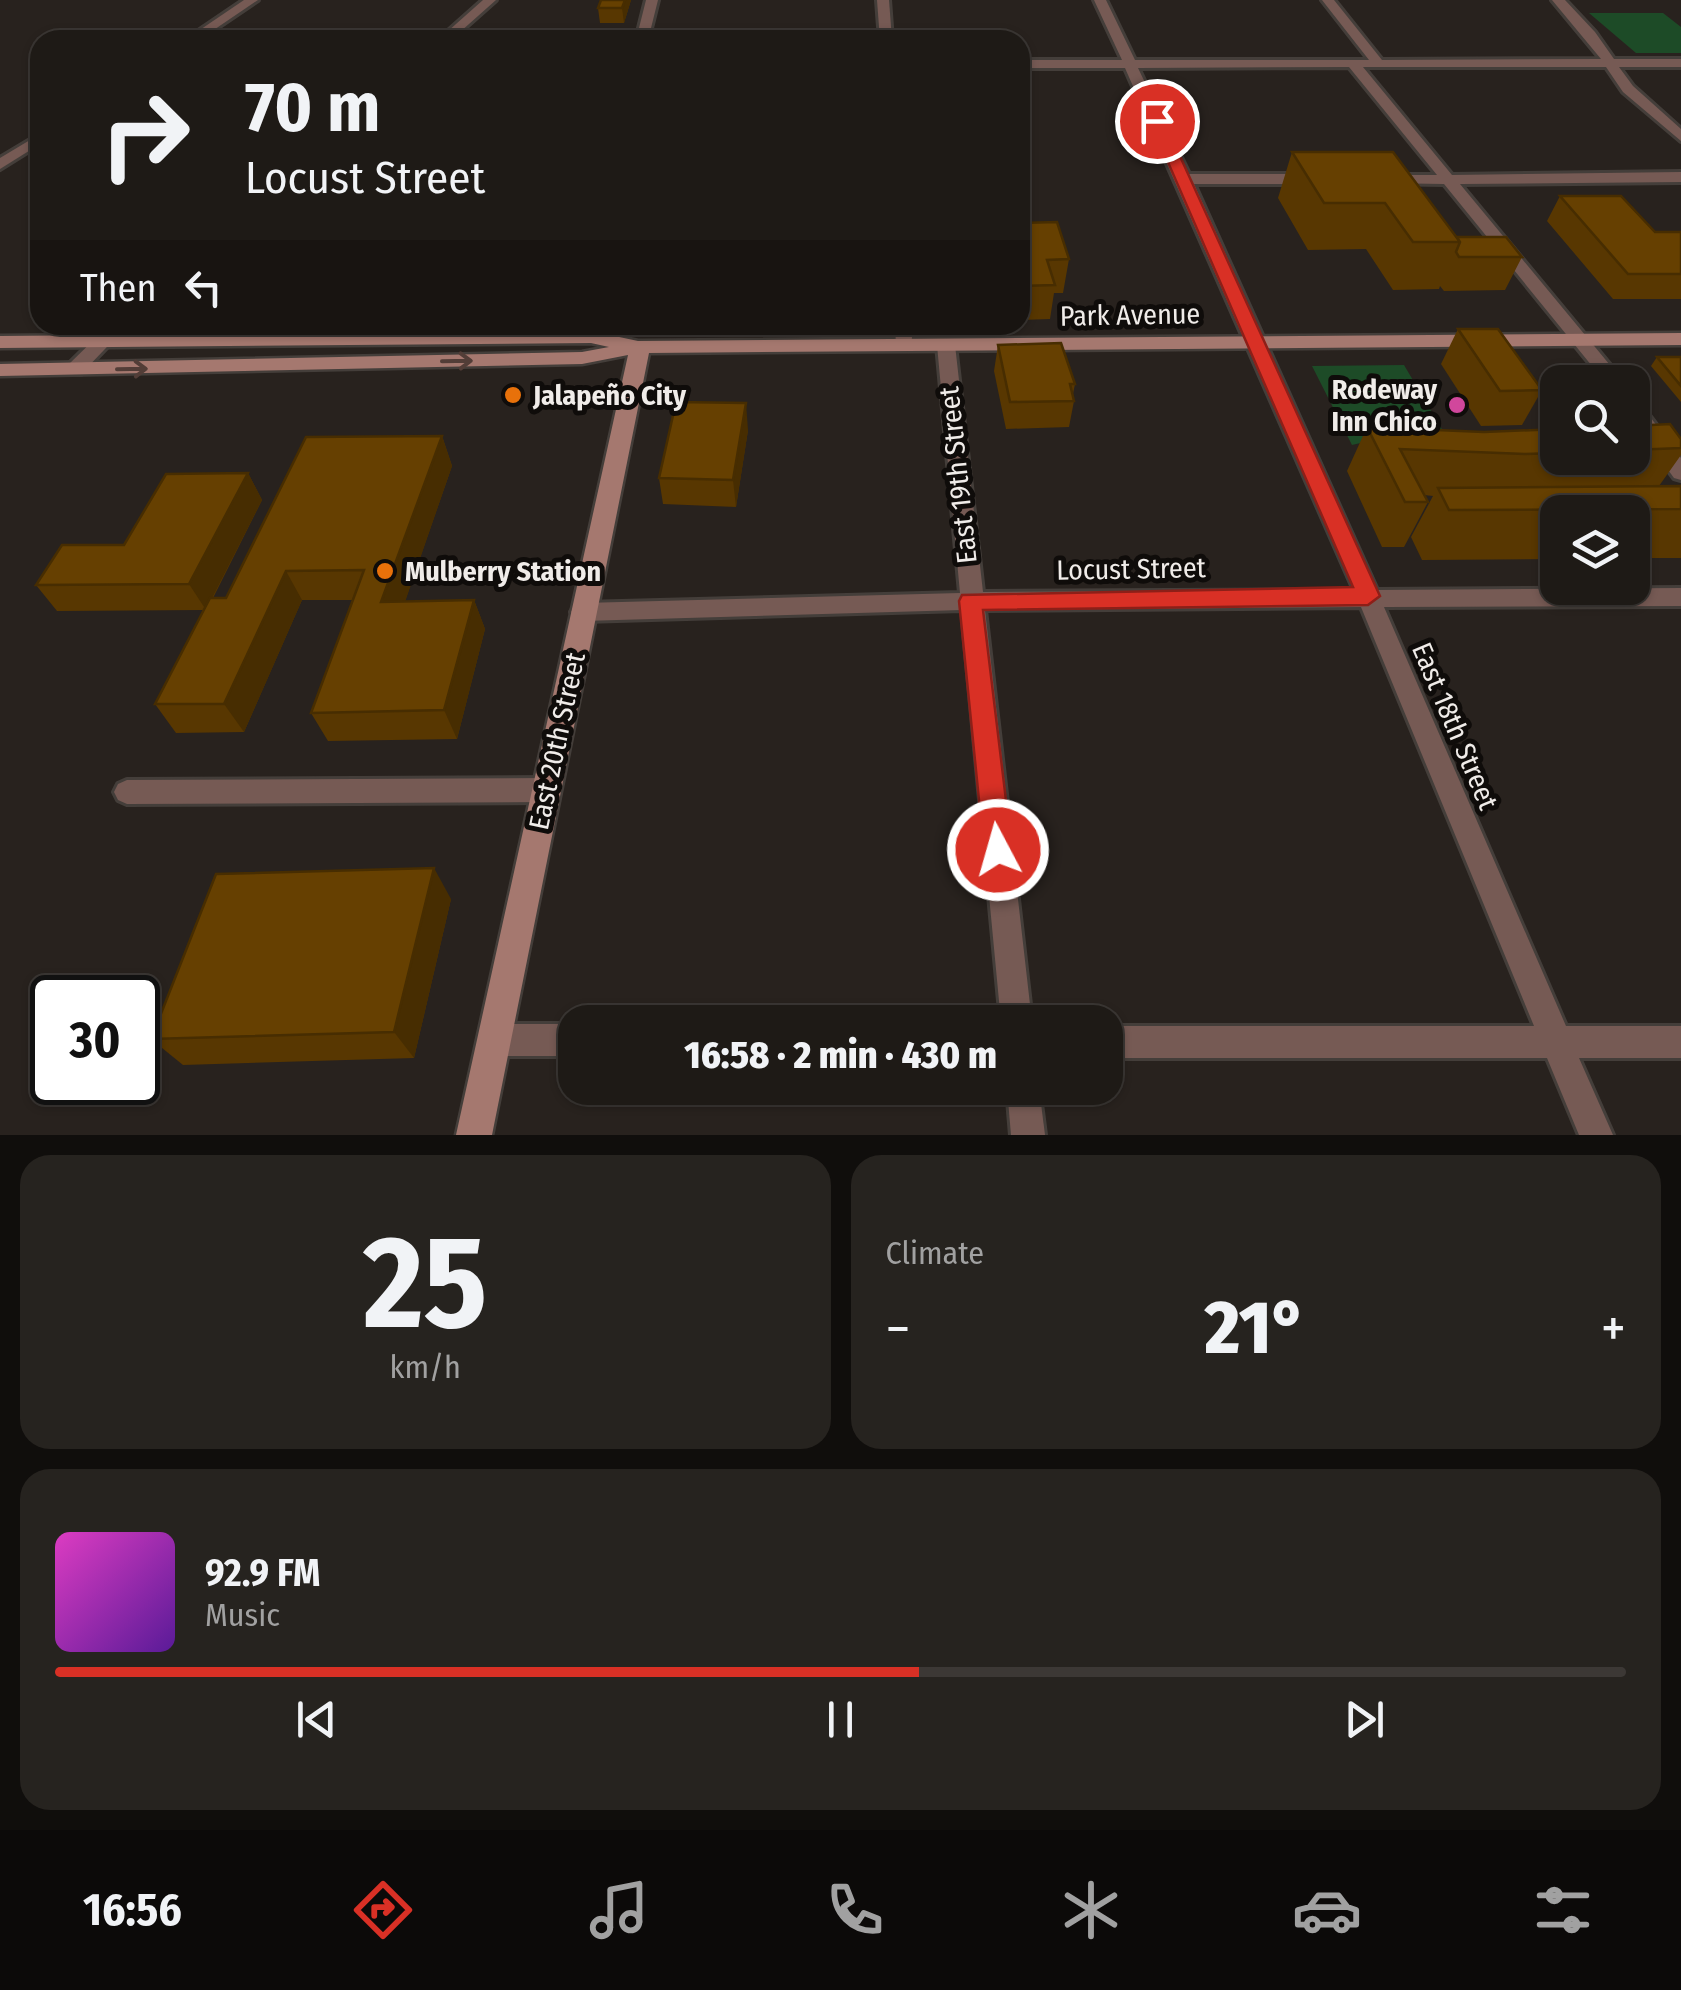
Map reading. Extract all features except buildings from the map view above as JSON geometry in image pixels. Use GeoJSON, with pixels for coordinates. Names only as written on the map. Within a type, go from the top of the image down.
{"type":"FeatureCollection","features":[{"type":"Feature","properties":{"kind":"main road","name":"Park Avenue"},"geometry":{"type":"LineString","coordinates":[[0,342],[395,335]]}},
{"type":"Feature","properties":{"kind":"main road","name":"Park Avenue"},"geometry":{"type":"LineString","coordinates":[[586,335],[640,348]]}},
{"type":"Feature","properties":{"kind":"main road","name":"Park Avenue"},"geometry":{"type":"LineString","coordinates":[[0,370],[582,358],[640,348],[904,335],[946,345],[1681,339]]}},
{"type":"Feature","properties":{"kind":"main road","name":"East 20th Street"},"geometry":{"type":"LineString","coordinates":[[474,1135],[640,348]]}},
{"type":"Feature","properties":{"kind":"street"},"geometry":{"type":"LineString","coordinates":[[206,30],[252,0]]}},
{"type":"Feature","properties":{"kind":"street"},"geometry":{"type":"LineString","coordinates":[[456,30],[490,0]]}},
{"type":"Feature","properties":{"kind":"street"},"geometry":{"type":"LineString","coordinates":[[644,30],[652,0]]}},
{"type":"Feature","properties":{"kind":"street"},"geometry":{"type":"LineString","coordinates":[[883,0],[885,30]]}},
{"type":"Feature","properties":{"kind":"street","name":"East 18th Street"},"geometry":{"type":"LineString","coordinates":[[1100,0],[1184,178],[1368,596],[1596,1135]]}},
{"type":"Feature","properties":{"kind":"street"},"geometry":{"type":"LineString","coordinates":[[1328,0],[1378,64]]}},
{"type":"Feature","properties":{"kind":"street"},"geometry":{"type":"LineString","coordinates":[[1558,0],[1612,63],[1628,90],[1681,137]]}},
{"type":"Feature","properties":{"kind":"street"},"geometry":{"type":"LineString","coordinates":[[1030,64],[1681,63]]}},
{"type":"Feature","properties":{"kind":"street"},"geometry":{"type":"LineString","coordinates":[[1354,65],[1603,365]]}},
{"type":"Feature","properties":{"kind":"street"},"geometry":{"type":"LineString","coordinates":[[0,164],[30,144]]}},
{"type":"Feature","properties":{"kind":"street"},"geometry":{"type":"LineString","coordinates":[[1372,180],[1681,177]]}},
{"type":"Feature","properties":{"kind":"street"},"geometry":{"type":"LineString","coordinates":[[1184,178],[1334,179]]}},
{"type":"Feature","properties":{"kind":"street"},"geometry":{"type":"LineString","coordinates":[[74,370],[107,335]]}},
{"type":"Feature","properties":{"kind":"street","name":"East 19th Street"},"geometry":{"type":"LineString","coordinates":[[946,345],[1015,1005]]}},
{"type":"Feature","properties":{"kind":"street"},"geometry":{"type":"LineString","coordinates":[[1650,431],[1681,473]]}},
{"type":"Feature","properties":{"kind":"street","name":"Locust Street"},"geometry":{"type":"LineString","coordinates":[[583,612],[971,601],[1681,597]]}},
{"type":"Feature","properties":{"kind":"street"},"geometry":{"type":"LineString","coordinates":[[127,792],[547,790]]}},
{"type":"Feature","properties":{"kind":"street"},"geometry":{"type":"LineString","coordinates":[[494,1040],[558,1040]]}},
{"type":"Feature","properties":{"kind":"street"},"geometry":{"type":"LineString","coordinates":[[1123,1042],[1681,1042]]}},
{"type":"Feature","properties":{"kind":"street"},"geometry":{"type":"LineString","coordinates":[[1025,1105],[1028,1135]]}},
{"type":"Feature","properties":{"kind":"green space"},"geometry":{"type":"Polygon","coordinates":[[[1589,13],[1663,13],[1681,27],[1681,53],[1636,53],[1589,13]]]}},
{"type":"Feature","properties":{"kind":"green space"},"geometry":{"type":"Polygon","coordinates":[[[1404,365],[1443,431],[1399,434],[1352,445],[1312,366],[1404,365]]]}},
{"type":"Feature","properties":{"kind":"place","name":"Jalapeño City"},"geometry":{"type":"Point","coordinates":[513,395]}},
{"type":"Feature","properties":{"kind":"place","name":"Rodeway Inn Chico"},"geometry":{"type":"Point","coordinates":[1457,405]}},
{"type":"Feature","properties":{"kind":"place","name":"Mulberry Station"},"geometry":{"type":"Point","coordinates":[385,571]}},
{"type":"Feature","properties":{"kind":"route"},"geometry":{"type":"LineString","coordinates":[[998,850],[971,601],[1368,596],[1157,121]]}}]}
